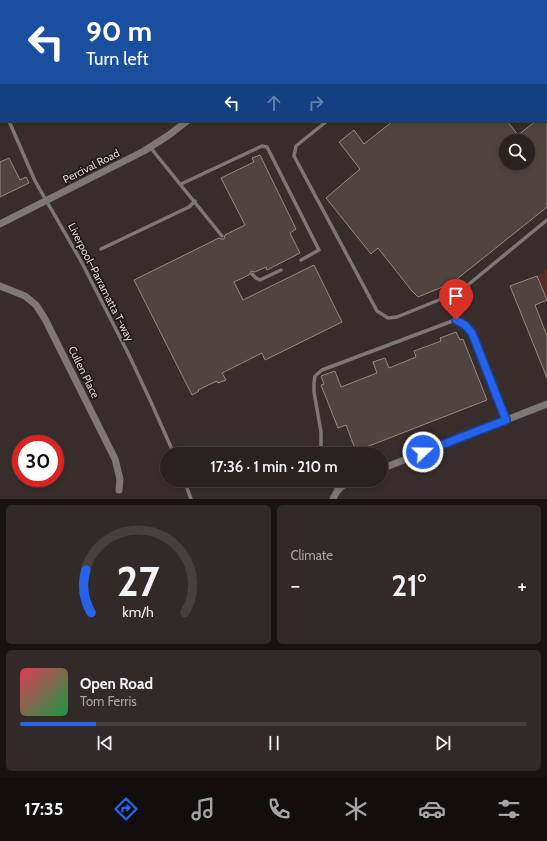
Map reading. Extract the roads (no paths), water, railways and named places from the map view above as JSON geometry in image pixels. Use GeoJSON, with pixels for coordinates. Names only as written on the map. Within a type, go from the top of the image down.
{"type":"FeatureCollection","features":[{"type":"Feature","properties":{"kind":"street","name":"Percival Road"},"geometry":{"type":"LineString","coordinates":[[0,224],[150,147],[186,122]]}},
{"type":"Feature","properties":{"kind":"street","name":"Cullen Place"},"geometry":{"type":"LineString","coordinates":[[0,286],[25,296],[36,305],[45,318],[115,460],[120,479],[119,490]]}},
{"type":"Feature","properties":{"kind":"street"},"geometry":{"type":"LineString","coordinates":[[388,466],[547,404]]}},
{"type":"Feature","properties":{"kind":"street"},"geometry":{"type":"LineString","coordinates":[[332,498],[340,487]]}},
{"type":"Feature","properties":{"kind":"lane","name":"Liverpool–Parramatta T-way"},"geometry":{"type":"LineString","coordinates":[[9,122],[35,180],[81,261],[151,402],[171,447]]}},
{"type":"Feature","properties":{"kind":"lane"},"geometry":{"type":"LineString","coordinates":[[326,122],[296,146],[294,156],[377,311],[388,318],[397,317],[456,293],[470,284],[547,220]]}},
{"type":"Feature","properties":{"kind":"lane"},"geometry":{"type":"LineString","coordinates":[[180,184],[262,146],[267,147],[319,250],[301,260]]}},
{"type":"Feature","properties":{"kind":"lane"},"geometry":{"type":"LineString","coordinates":[[150,147],[222,236]]}},
{"type":"Feature","properties":{"kind":"lane"},"geometry":{"type":"LineString","coordinates":[[102,249],[188,207],[195,201]]}},
{"type":"Feature","properties":{"kind":"lane"},"geometry":{"type":"LineString","coordinates":[[252,274],[260,280],[281,270]]}},
{"type":"Feature","properties":{"kind":"lane"},"geometry":{"type":"LineString","coordinates":[[321,447],[321,432],[314,392],[314,378],[317,374],[456,320],[465,325],[472,333],[506,420]]}},
{"type":"Feature","properties":{"kind":"lane"},"geometry":{"type":"LineString","coordinates":[[187,487],[191,499]]}}]}
